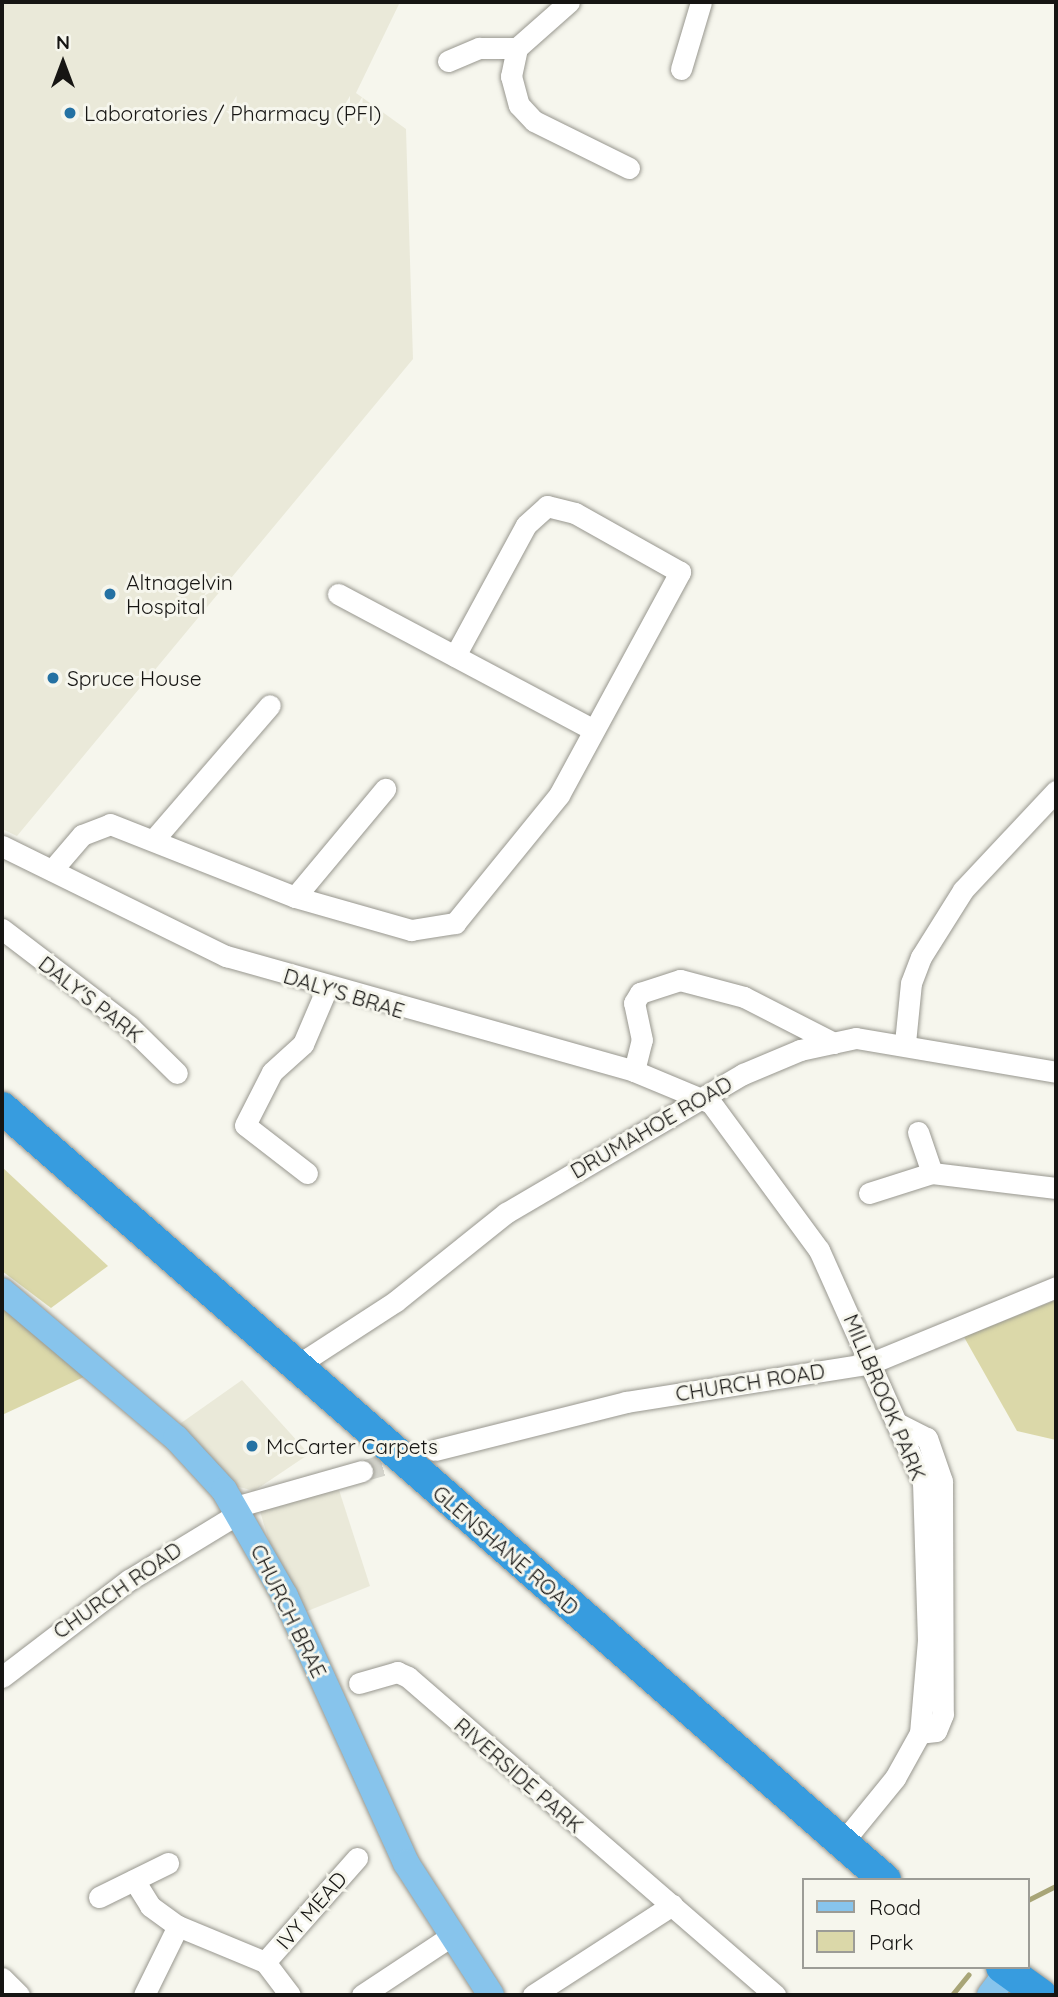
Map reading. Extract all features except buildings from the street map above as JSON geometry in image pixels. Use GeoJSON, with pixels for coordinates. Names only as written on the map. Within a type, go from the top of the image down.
{"type":"FeatureCollection","features":[{"type":"Feature","properties":{"kind":"highway","name":"GLENSHANE ROAD"},"geometry":{"type":"LineString","coordinates":[[2,1108],[883,1878]]}},
{"type":"Feature","properties":{"kind":"highway"},"geometry":{"type":"LineString","coordinates":[[1000,1978],[1041,1995]]}},
{"type":"Feature","properties":{"kind":"main road","name":"CHURCH BRAE"},"geometry":{"type":"LineString","coordinates":[[2,1291],[176,1438],[237,1510],[302,1629],[368,1788],[451,1936],[491,1995]]}},
{"type":"Feature","properties":{"kind":"street"},"geometry":{"type":"LineString","coordinates":[[569,2],[517,48],[511,76],[519,105],[534,121],[629,168]]}},
{"type":"Feature","properties":{"kind":"street"},"geometry":{"type":"LineString","coordinates":[[681,69],[701,2]]}},
{"type":"Feature","properties":{"kind":"street"},"geometry":{"type":"LineString","coordinates":[[448,61],[479,48],[517,48]]}},
{"type":"Feature","properties":{"kind":"street"},"geometry":{"type":"LineString","coordinates":[[52,870],[82,835],[110,824],[156,837],[295,897],[436,931],[468,910],[559,795],[592,729],[680,572],[559,506],[535,511],[455,656]]}},
{"type":"Feature","properties":{"kind":"street"},"geometry":{"type":"LineString","coordinates":[[338,594],[592,729]]}},
{"type":"Feature","properties":{"kind":"street"},"geometry":{"type":"LineString","coordinates":[[156,837],[270,705]]}},
{"type":"Feature","properties":{"kind":"street"},"geometry":{"type":"LineString","coordinates":[[295,897],[385,789]]}},
{"type":"Feature","properties":{"kind":"street"},"geometry":{"type":"LineString","coordinates":[[905,1043],[911,983],[921,957],[963,890],[1056,791]]}},
{"type":"Feature","properties":{"kind":"street","name":"DALY'S BRAE"},"geometry":{"type":"LineString","coordinates":[[2,846],[189,941],[327,988],[634,1072],[703,1096]]}},
{"type":"Feature","properties":{"kind":"street","name":"DALY'S PARK"},"geometry":{"type":"LineString","coordinates":[[2,929],[130,1026],[177,1073]]}},
{"type":"Feature","properties":{"kind":"street"},"geometry":{"type":"LineString","coordinates":[[634,1072],[642,1040],[634,1003],[640,993],[680,980],[744,997],[834,1043]]}},
{"type":"Feature","properties":{"kind":"street"},"geometry":{"type":"LineString","coordinates":[[307,1173],[245,1125],[266,1081],[303,1044],[327,988]]}},
{"type":"Feature","properties":{"kind":"street","name":"DRUMAHOE ROAD"},"geometry":{"type":"LineString","coordinates":[[296,1366],[396,1301],[506,1213],[703,1096],[800,1050],[834,1043],[905,1043],[1056,1072]]}},
{"type":"Feature","properties":{"kind":"street","name":"MILLBROOK PARK"},"geometry":{"type":"LineString","coordinates":[[703,1096],[805,1228],[899,1424],[932,1482],[928,1640],[920,1733],[895,1778],[842,1843]]}},
{"type":"Feature","properties":{"kind":"street"},"geometry":{"type":"LineString","coordinates":[[918,1132],[932,1173]]}},
{"type":"Feature","properties":{"kind":"street"},"geometry":{"type":"LineString","coordinates":[[869,1193],[932,1173],[1056,1188]]}},
{"type":"Feature","properties":{"kind":"street","name":"CHURCH ROAD"},"geometry":{"type":"LineString","coordinates":[[435,1450],[626,1402],[871,1363],[1056,1287]]}},
{"type":"Feature","properties":{"kind":"street","name":"CHURCH ROAD"},"geometry":{"type":"LineString","coordinates":[[2,1677],[129,1580],[237,1510],[362,1471]]}},
{"type":"Feature","properties":{"kind":"street","name":"RIVERSIDE PARK"},"geometry":{"type":"LineString","coordinates":[[359,1683],[397,1672],[408,1677],[775,1995]]}},
{"type":"Feature","properties":{"kind":"street","name":"IVY MEAD"},"geometry":{"type":"LineString","coordinates":[[265,1962],[357,1858]]}},
{"type":"Feature","properties":{"kind":"street"},"geometry":{"type":"LineString","coordinates":[[99,1897],[168,1863]]}},
{"type":"Feature","properties":{"kind":"street","name":"IVY MEAD"},"geometry":{"type":"LineString","coordinates":[[134,1880],[150,1906],[178,1926],[265,1962],[290,1995]]}},
{"type":"Feature","properties":{"kind":"street"},"geometry":{"type":"LineString","coordinates":[[533,1995],[672,1905]]}},
{"type":"Feature","properties":{"kind":"street"},"geometry":{"type":"LineString","coordinates":[[144,1995],[178,1926]]}},
{"type":"Feature","properties":{"kind":"street"},"geometry":{"type":"LineString","coordinates":[[362,1995],[451,1936]]}},
{"type":"Feature","properties":{"kind":"street"},"geometry":{"type":"LineString","coordinates":[[2,1978],[19,1995]]}},
{"type":"Feature","properties":{"kind":"shaded area","name":"Altnagelvin Hospital"},"geometry":{"type":"Polygon","coordinates":[[[2,2],[400,2],[356,93],[406,129],[413,359],[17,836],[2,829],[2,2]]]}},
{"type":"Feature","properties":{"kind":"shaded area"},"geometry":{"type":"Polygon","coordinates":[[[242,1380],[309,1454],[254,1491],[232,1485],[174,1428],[242,1380]]]}},
{"type":"Feature","properties":{"kind":"shaded area"},"geometry":{"type":"Polygon","coordinates":[[[339,1490],[370,1586],[305,1612],[276,1564],[259,1508],[339,1490]]]}},
{"type":"Feature","properties":{"kind":"green space"},"geometry":{"type":"Polygon","coordinates":[[[2,1167],[108,1266],[51,1308],[2,1271],[2,1167]]]}},
{"type":"Feature","properties":{"kind":"green space"},"geometry":{"type":"Polygon","coordinates":[[[1056,1300],[1056,1440],[1017,1431],[964,1337],[1056,1300]]]}},
{"type":"Feature","properties":{"kind":"green space"},"geometry":{"type":"Polygon","coordinates":[[[2,1303],[86,1376],[2,1415],[2,1303]]]}},
{"type":"Feature","properties":{"kind":"waterway"},"geometry":{"type":"LineString","coordinates":[[1030,1899],[1056,1886]]}},
{"type":"Feature","properties":{"kind":"waterway"},"geometry":{"type":"LineString","coordinates":[[952,1995],[968,1975]]}},
{"type":"Feature","properties":{"kind":"tunnel"},"geometry":{"type":"LineString","coordinates":[[362,1471],[435,1450]]}},
{"type":"Feature","properties":{"kind":"place","name":"Laboratories / Pharmacy (PFI)"},"geometry":{"type":"Point","coordinates":[70,113]}},
{"type":"Feature","properties":{"kind":"place","name":"Altnagelvin Hospital"},"geometry":{"type":"Point","coordinates":[110,594]}},
{"type":"Feature","properties":{"kind":"place","name":"Spruce House"},"geometry":{"type":"Point","coordinates":[53,678]}},
{"type":"Feature","properties":{"kind":"place","name":"McCarter Carpets"},"geometry":{"type":"Point","coordinates":[252,1446]}}]}
